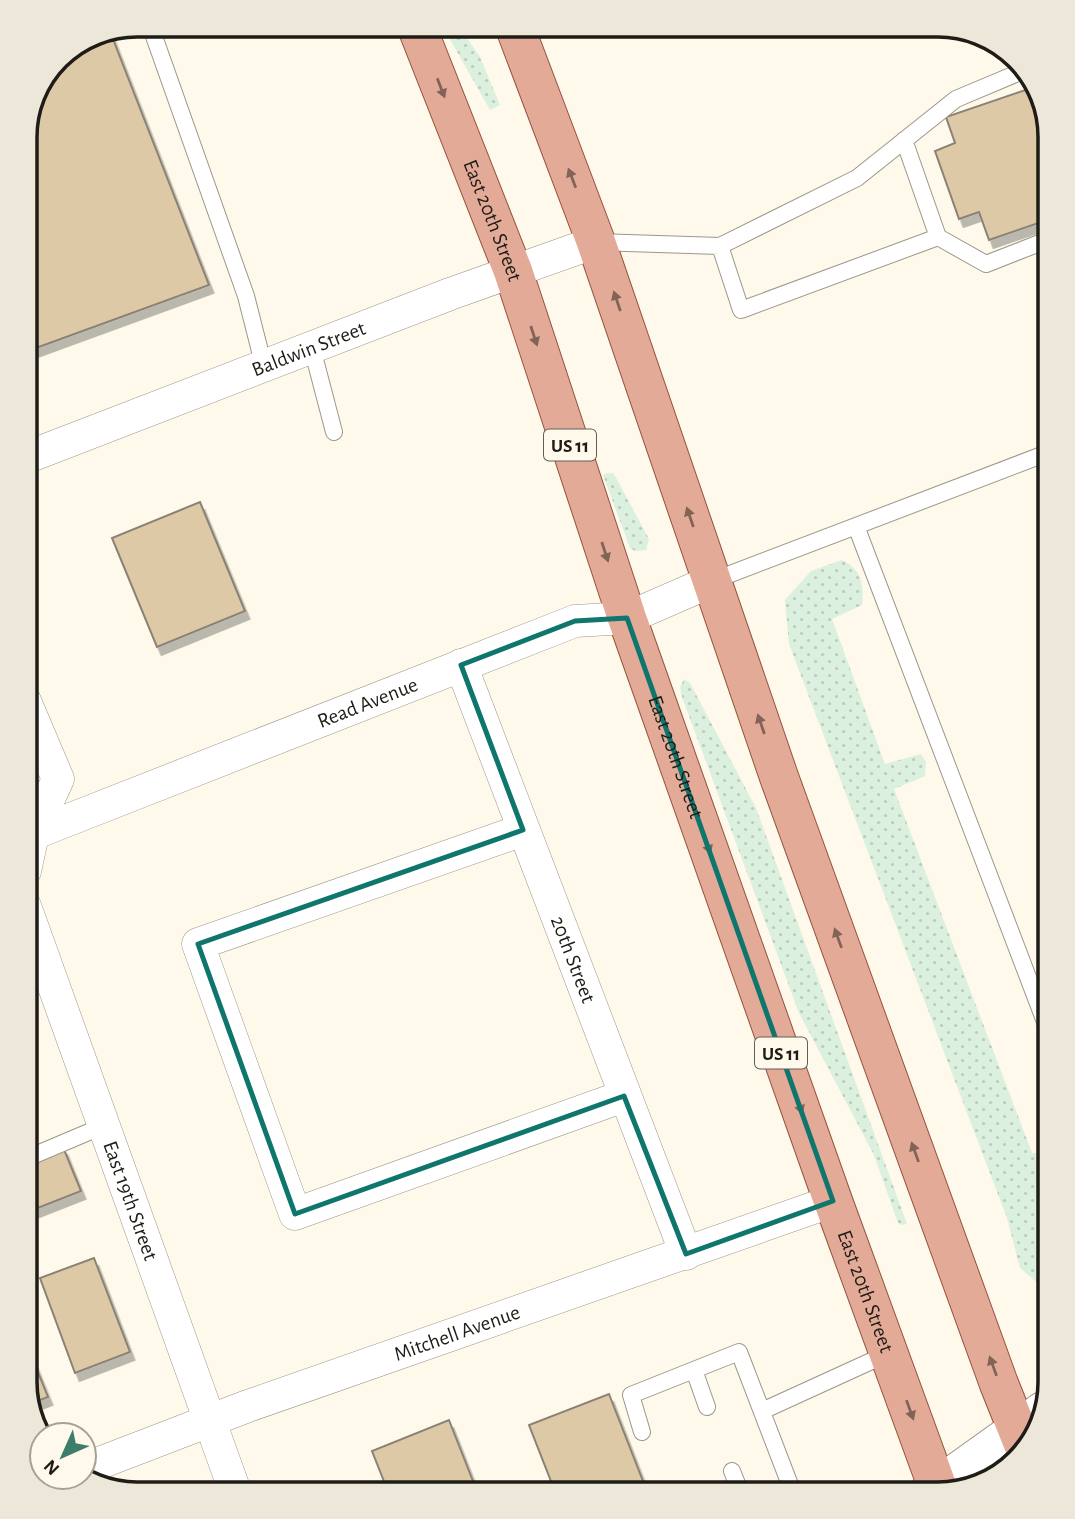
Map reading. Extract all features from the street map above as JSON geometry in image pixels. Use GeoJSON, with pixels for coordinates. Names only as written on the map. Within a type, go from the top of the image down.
{"type":"FeatureCollection","features":[{"type":"Feature","properties":{"kind":"main road","name":"East 20th Street"},"geometry":{"type":"LineString","coordinates":[[421,37],[513,271],[627,618],[889,1353],[932,1482]]}},
{"type":"Feature","properties":{"kind":"main road"},"geometry":{"type":"LineString","coordinates":[[519,37],[596,242],[784,790],[1027,1428]]}},
{"type":"Feature","properties":{"kind":"main road"},"geometry":{"type":"LineString","coordinates":[[952,1481],[1025,1432]]}},
{"type":"Feature","properties":{"kind":"street","name":"Baldwin Street"},"geometry":{"type":"LineString","coordinates":[[37,453],[513,271],[596,242]]}},
{"type":"Feature","properties":{"kind":"street","name":"Read Avenue"},"geometry":{"type":"LineString","coordinates":[[37,833],[575,621],[627,618],[712,581]]}},
{"type":"Feature","properties":{"kind":"street","name":"20th Street"},"geometry":{"type":"LineString","coordinates":[[461,665],[686,1254]]}},
{"type":"Feature","properties":{"kind":"street"},"geometry":{"type":"LineString","coordinates":[[37,729],[58,779],[37,820]]}},
{"type":"Feature","properties":{"kind":"street"},"geometry":{"type":"LineString","coordinates":[[523,830],[198,944],[295,1214],[624,1096]]}},
{"type":"Feature","properties":{"kind":"street","name":"East 19th Street"},"geometry":{"type":"LineString","coordinates":[[37,940],[232,1482]]}},
{"type":"Feature","properties":{"kind":"street","name":"Mitchell Avenue"},"geometry":{"type":"LineString","coordinates":[[98,1464],[209,1420],[833,1201]]}},
{"type":"Feature","properties":{"kind":"lane"},"geometry":{"type":"LineString","coordinates":[[155,37],[246,296],[264,367]]}},
{"type":"Feature","properties":{"kind":"lane"},"geometry":{"type":"LineString","coordinates":[[596,242],[720,246],[857,178],[956,99],[1015,74]]}},
{"type":"Feature","properties":{"kind":"lane"},"geometry":{"type":"LineString","coordinates":[[904,140],[938,237],[986,264],[1038,244]]}},
{"type":"Feature","properties":{"kind":"lane"},"geometry":{"type":"LineString","coordinates":[[720,246],[741,310],[938,237]]}},
{"type":"Feature","properties":{"kind":"lane"},"geometry":{"type":"LineString","coordinates":[[312,348],[334,432]]}},
{"type":"Feature","properties":{"kind":"lane"},"geometry":{"type":"LineString","coordinates":[[712,581],[1038,457]]}},
{"type":"Feature","properties":{"kind":"lane"},"geometry":{"type":"LineString","coordinates":[[856,526],[1038,1001]]}},
{"type":"Feature","properties":{"kind":"lane"},"geometry":{"type":"LineString","coordinates":[[37,1154],[103,1126]]}},
{"type":"Feature","properties":{"kind":"lane"},"geometry":{"type":"LineString","coordinates":[[642,1432],[631,1395],[739,1352],[789,1482]]}},
{"type":"Feature","properties":{"kind":"lane"},"geometry":{"type":"LineString","coordinates":[[762,1411],[889,1353]]}},
{"type":"Feature","properties":{"kind":"lane"},"geometry":{"type":"LineString","coordinates":[[694,1370],[707,1407]]}},
{"type":"Feature","properties":{"kind":"lane"},"geometry":{"type":"LineString","coordinates":[[732,1471],[736,1482]]}},
{"type":"Feature","properties":{"kind":"highlighted area"},"geometry":{"type":"Polygon","coordinates":[[[627,618],[833,1201],[686,1254],[624,1096],[295,1214],[198,944],[523,830],[461,665],[575,621],[627,618]]]}},
{"type":"Feature","properties":{"kind":"green space"},"geometry":{"type":"Polygon","coordinates":[[[449,37],[466,37],[480,57],[500,105],[490,110],[449,37]]]}},
{"type":"Feature","properties":{"kind":"green space"},"geometry":{"type":"Polygon","coordinates":[[[614,474],[649,539],[646,550],[635,551],[630,548],[603,475],[614,474]]]}},
{"type":"Feature","properties":{"kind":"green space"},"geometry":{"type":"Polygon","coordinates":[[[842,560],[858,573],[863,591],[862,605],[832,619],[885,764],[921,754],[926,762],[925,776],[894,789],[1032,1153],[1038,1153],[1038,1284],[1020,1268],[1007,1218],[789,644],[785,600],[811,571],[842,560]]]}},
{"type":"Feature","properties":{"kind":"green space"},"geometry":{"type":"Polygon","coordinates":[[[684,679],[690,683],[756,808],[907,1224],[898,1223],[874,1155],[799,1013],[682,697],[680,687],[684,679]]]}},
{"type":"Feature","properties":{"kind":"building"},"geometry":{"type":"Polygon","coordinates":[[[113,40],[209,285],[37,348],[37,130],[40,111],[57,76],[81,54],[99,44],[113,40]]]}},
{"type":"Feature","properties":{"kind":"building"},"geometry":{"type":"Polygon","coordinates":[[[1026,90],[1037,124],[1038,223],[989,240],[979,212],[959,219],[935,151],[955,143],[946,117],[1026,90]]]}},
{"type":"Feature","properties":{"kind":"building"},"geometry":{"type":"Polygon","coordinates":[[[200,502],[245,611],[157,647],[112,538],[200,502]]]}},
{"type":"Feature","properties":{"kind":"building"},"geometry":{"type":"Polygon","coordinates":[[[63,1147],[81,1191],[37,1208],[37,1158],[63,1147]]]}},
{"type":"Feature","properties":{"kind":"building"},"geometry":{"type":"Polygon","coordinates":[[[94,1258],[130,1352],[75,1373],[40,1278],[94,1258]]]}},
{"type":"Feature","properties":{"kind":"building"},"geometry":{"type":"Polygon","coordinates":[[[37,1370],[48,1397],[39,1401],[37,1370]]]}},
{"type":"Feature","properties":{"kind":"building"},"geometry":{"type":"Polygon","coordinates":[[[609,1394],[643,1482],[551,1482],[529,1425],[609,1394]]]}},
{"type":"Feature","properties":{"kind":"building"},"geometry":{"type":"Polygon","coordinates":[[[449,1420],[473,1482],[384,1482],[372,1451],[449,1420]]]}}]}
